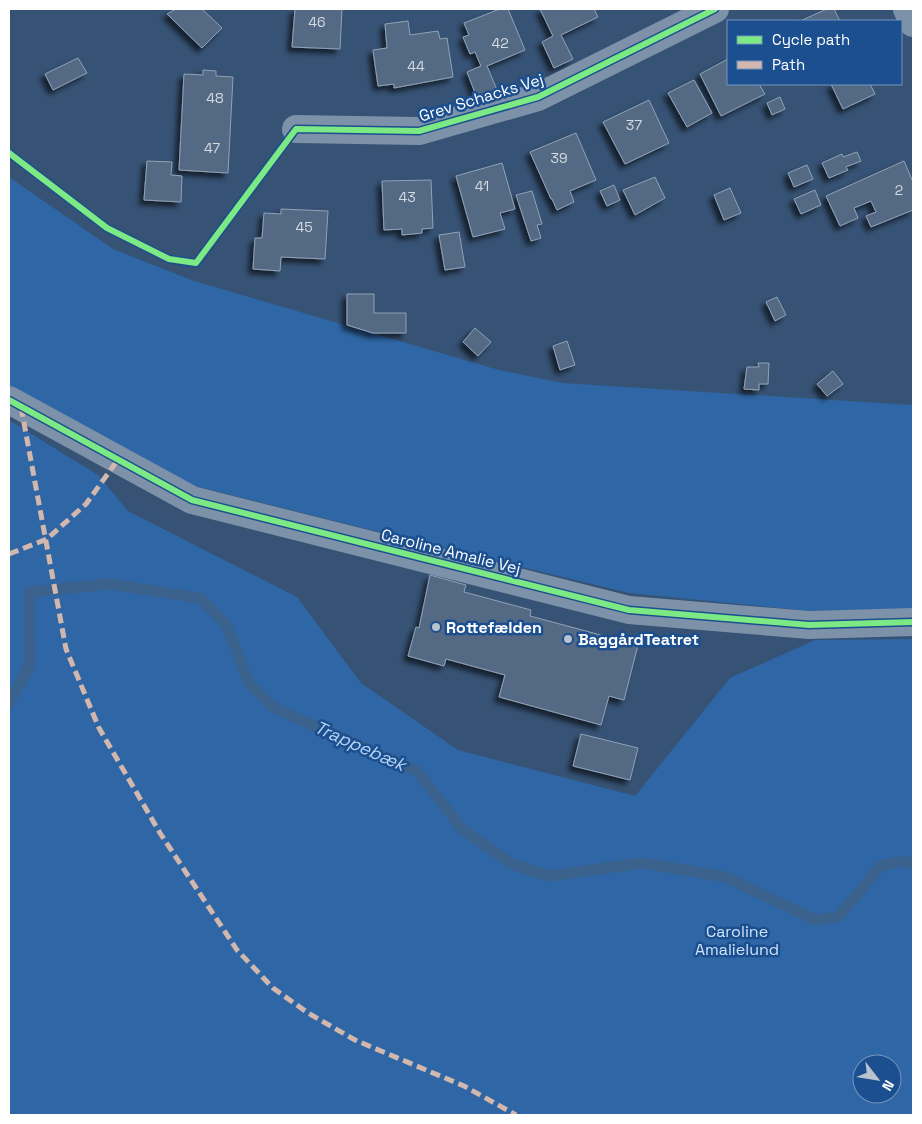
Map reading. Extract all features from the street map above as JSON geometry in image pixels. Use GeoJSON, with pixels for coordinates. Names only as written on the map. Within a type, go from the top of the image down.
{"type":"FeatureCollection","features":[{"type":"Feature","properties":{"kind":"street","name":"Grev Schacks Vej"},"geometry":{"type":"LineString","coordinates":[[296,128],[419,131],[538,97],[715,9]]}},
{"type":"Feature","properties":{"kind":"street"},"geometry":{"type":"LineString","coordinates":[[907,9],[913,23]]}},
{"type":"Feature","properties":{"kind":"street","name":"Caroline Amalie Vej"},"geometry":{"type":"LineString","coordinates":[[9,400],[192,500],[629,610],[809,625],[913,622]]}},
{"type":"Feature","properties":{"kind":"green space"},"geometry":{"type":"Polygon","coordinates":[[[9,177],[113,249],[194,281],[499,370],[563,383],[913,405],[913,609],[810,611],[629,593],[183,483],[9,387],[9,177]]]}},
{"type":"Feature","properties":{"kind":"green space","name":"Caroline Amalielund"},"geometry":{"type":"Polygon","coordinates":[[[9,420],[98,475],[128,511],[297,597],[361,683],[458,750],[635,796],[730,678],[815,640],[913,639],[913,1115],[9,1115],[9,420]]]}},
{"type":"Feature","properties":{"kind":"building"},"geometry":{"type":"Polygon","coordinates":[[[176,9],[202,9],[222,28],[202,48],[167,14],[176,9]]]}},
{"type":"Feature","properties":{"kind":"building"},"geometry":{"type":"Polygon","coordinates":[[[295,9],[342,9],[340,49],[292,47],[295,9]]]}},
{"type":"Feature","properties":{"kind":"building"},"geometry":{"type":"Polygon","coordinates":[[[500,9],[508,9],[525,50],[487,66],[497,90],[477,98],[467,72],[481,66],[475,52],[470,54],[463,37],[469,35],[464,23],[500,9]]]}},
{"type":"Feature","properties":{"kind":"building"},"geometry":{"type":"Polygon","coordinates":[[[540,9],[594,9],[598,17],[561,35],[573,59],[554,68],[542,42],[553,36],[540,9]]]}},
{"type":"Feature","properties":{"kind":"building"},"geometry":{"type":"Polygon","coordinates":[[[827,9],[834,9],[840,20],[802,20],[827,9]]]}},
{"type":"Feature","properties":{"kind":"building"},"geometry":{"type":"Polygon","coordinates":[[[408,21],[410,35],[438,31],[440,39],[447,38],[453,77],[394,88],[394,84],[378,86],[373,50],[387,48],[385,24],[408,21]]]}},
{"type":"Feature","properties":{"kind":"building"},"geometry":{"type":"Polygon","coordinates":[[[78,58],[87,73],[53,90],[45,74],[78,58]]]}},
{"type":"Feature","properties":{"kind":"building"},"geometry":{"type":"Polygon","coordinates":[[[727,60],[727,85],[760,85],[765,94],[721,116],[700,74],[727,60]]]}},
{"type":"Feature","properties":{"kind":"building"},"geometry":{"type":"Polygon","coordinates":[[[203,70],[216,71],[216,76],[233,77],[228,173],[179,170],[184,74],[203,75],[203,70]]]}},
{"type":"Feature","properties":{"kind":"building"},"geometry":{"type":"Polygon","coordinates":[[[694,80],[712,113],[687,127],[668,93],[694,80]]]}},
{"type":"Feature","properties":{"kind":"building"},"geometry":{"type":"Polygon","coordinates":[[[831,85],[870,85],[875,94],[843,109],[831,85]]]}},
{"type":"Feature","properties":{"kind":"building"},"geometry":{"type":"Polygon","coordinates":[[[780,97],[785,109],[772,115],[767,103],[780,97]]]}},
{"type":"Feature","properties":{"kind":"building"},"geometry":{"type":"Polygon","coordinates":[[[649,100],[669,143],[625,164],[603,122],[649,100]]]}},
{"type":"Feature","properties":{"kind":"building"},"geometry":{"type":"Polygon","coordinates":[[[576,133],[596,180],[570,191],[574,202],[557,210],[530,152],[576,133]]]}},
{"type":"Feature","properties":{"kind":"building"},"geometry":{"type":"Polygon","coordinates":[[[857,152],[861,161],[846,167],[848,170],[829,178],[822,163],[842,154],[843,157],[857,152]]]}},
{"type":"Feature","properties":{"kind":"building"},"geometry":{"type":"Polygon","coordinates":[[[147,161],[172,162],[171,175],[182,176],[181,202],[144,200],[147,161]]]}},
{"type":"Feature","properties":{"kind":"building"},"geometry":{"type":"Polygon","coordinates":[[[904,161],[913,182],[913,210],[871,227],[866,216],[876,212],[871,201],[854,208],[858,218],[840,226],[826,196],[904,161]]]}},
{"type":"Feature","properties":{"kind":"building"},"geometry":{"type":"Polygon","coordinates":[[[502,163],[515,209],[500,213],[505,229],[473,237],[456,176],[502,163]]]}},
{"type":"Feature","properties":{"kind":"building"},"geometry":{"type":"Polygon","coordinates":[[[807,165],[813,179],[794,187],[788,173],[807,165]]]}},
{"type":"Feature","properties":{"kind":"building"},"geometry":{"type":"Polygon","coordinates":[[[655,177],[665,198],[635,215],[623,190],[655,177]]]}},
{"type":"Feature","properties":{"kind":"building"},"geometry":{"type":"Polygon","coordinates":[[[431,180],[433,228],[422,229],[422,233],[402,235],[402,229],[384,230],[382,181],[431,180]]]}},
{"type":"Feature","properties":{"kind":"building"},"geometry":{"type":"Polygon","coordinates":[[[614,185],[620,200],[607,206],[600,191],[614,185]]]}},
{"type":"Feature","properties":{"kind":"building"},"geometry":{"type":"Polygon","coordinates":[[[730,188],[741,213],[724,220],[714,195],[730,188]]]}},
{"type":"Feature","properties":{"kind":"building"},"geometry":{"type":"Polygon","coordinates":[[[815,190],[821,205],[801,214],[794,199],[815,190]]]}},
{"type":"Feature","properties":{"kind":"building"},"geometry":{"type":"Polygon","coordinates":[[[532,191],[542,224],[537,225],[541,238],[531,241],[516,195],[532,191]]]}},
{"type":"Feature","properties":{"kind":"building"},"geometry":{"type":"Polygon","coordinates":[[[281,209],[328,211],[325,259],[281,257],[280,271],[253,269],[255,238],[262,238],[264,213],[281,214],[281,209]]]}},
{"type":"Feature","properties":{"kind":"building"},"geometry":{"type":"Polygon","coordinates":[[[459,232],[465,267],[445,270],[439,235],[459,232]]]}},
{"type":"Feature","properties":{"kind":"building"},"geometry":{"type":"Polygon","coordinates":[[[347,294],[374,294],[374,313],[406,313],[406,333],[373,333],[347,325],[347,294]]]}},
{"type":"Feature","properties":{"kind":"building"},"geometry":{"type":"Polygon","coordinates":[[[777,297],[786,315],[775,321],[766,302],[777,297]]]}},
{"type":"Feature","properties":{"kind":"building"},"geometry":{"type":"Polygon","coordinates":[[[475,328],[491,342],[478,356],[463,342],[475,328]]]}},
{"type":"Feature","properties":{"kind":"building"},"geometry":{"type":"Polygon","coordinates":[[[567,341],[575,365],[560,370],[553,346],[567,341]]]}},
{"type":"Feature","properties":{"kind":"building"},"geometry":{"type":"Polygon","coordinates":[[[758,363],[769,363],[768,384],[759,384],[759,390],[744,389],[747,367],[759,367],[758,363]]]}},
{"type":"Feature","properties":{"kind":"building"},"geometry":{"type":"Polygon","coordinates":[[[833,371],[843,384],[827,396],[817,384],[833,371]]]}},
{"type":"Feature","properties":{"kind":"building"},"geometry":{"type":"Polygon","coordinates":[[[430,575],[466,585],[464,592],[531,610],[530,616],[638,645],[624,700],[609,696],[601,725],[499,697],[505,675],[446,659],[444,666],[408,656],[416,627],[419,628],[430,575]]]}},
{"type":"Feature","properties":{"kind":"building"},"geometry":{"type":"Polygon","coordinates":[[[581,734],[638,748],[630,780],[573,766],[581,734]]]}},
{"type":"Feature","properties":{"kind":"waterway","name":"Trappebæk"},"geometry":{"type":"LineString","coordinates":[[9,703],[30,665],[29,592],[110,584],[200,598],[226,624],[249,683],[274,708],[417,771],[462,829],[512,864],[548,876],[643,863],[726,877],[815,920],[838,917],[881,866],[902,861],[913,864]]}},
{"type":"Feature","properties":{"kind":"marked path"},"geometry":{"type":"LineString","coordinates":[[21,407],[66,649],[99,728],[160,833],[237,950],[273,988],[308,1013],[355,1040],[464,1086],[516,1115]]}},
{"type":"Feature","properties":{"kind":"marked path"},"geometry":{"type":"LineString","coordinates":[[9,554],[47,539],[86,504],[117,461]]}},
{"type":"Feature","properties":{"kind":"cycle path"},"geometry":{"type":"LineString","coordinates":[[9,153],[107,228],[169,259],[196,263],[296,129],[419,131],[538,97],[715,9]]}},
{"type":"Feature","properties":{"kind":"cycle path"},"geometry":{"type":"LineString","coordinates":[[9,400],[192,500],[629,610],[809,625],[913,622]]}},
{"type":"Feature","properties":{"kind":"place","name":"Rottefælden"},"geometry":{"type":"Point","coordinates":[436,627]}},
{"type":"Feature","properties":{"kind":"place","name":"BaggårdTeatret"},"geometry":{"type":"Point","coordinates":[568,639]}}]}
